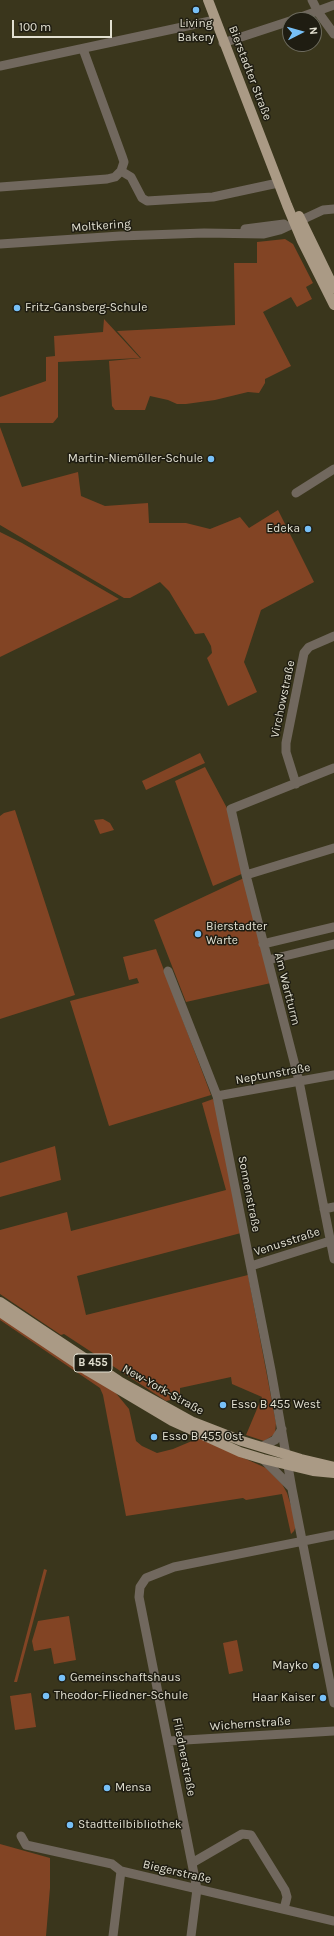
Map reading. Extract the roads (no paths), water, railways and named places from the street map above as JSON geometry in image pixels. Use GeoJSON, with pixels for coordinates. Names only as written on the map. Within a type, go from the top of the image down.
{"type":"FeatureCollection","features":[{"type":"Feature","properties":{"kind":"main road","name":"Bierstadter Straße"},"geometry":{"type":"LineString","coordinates":[[208,0],[223,43],[268,155],[334,305]]}},
{"type":"Feature","properties":{"kind":"main road","name":"Bierstadter Straße"},"geometry":{"type":"LineString","coordinates":[[268,155],[278,183],[334,288]]}},
{"type":"Feature","properties":{"kind":"main road","name":"New-York-Straße"},"geometry":{"type":"LineString","coordinates":[[0,1302],[141,1394],[193,1422],[229,1437],[261,1447]]}},
{"type":"Feature","properties":{"kind":"main road","name":"New-York-Straße"},"geometry":{"type":"LineString","coordinates":[[0,1312],[88,1371],[155,1412],[240,1452],[263,1459]]}},
{"type":"Feature","properties":{"kind":"main road","name":"B 455"},"geometry":{"type":"LineString","coordinates":[[261,1447],[334,1467]]}},
{"type":"Feature","properties":{"kind":"main road","name":"B 455"},"geometry":{"type":"LineString","coordinates":[[263,1459],[288,1466],[334,1473]]}},
{"type":"Feature","properties":{"kind":"street"},"geometry":{"type":"LineString","coordinates":[[312,0],[318,12],[334,5]]}},
{"type":"Feature","properties":{"kind":"street"},"geometry":{"type":"LineString","coordinates":[[322,18],[334,34]]}},
{"type":"Feature","properties":{"kind":"street"},"geometry":{"type":"LineString","coordinates":[[0,66],[215,20]]}},
{"type":"Feature","properties":{"kind":"street"},"geometry":{"type":"LineString","coordinates":[[223,43],[282,23]]}},
{"type":"Feature","properties":{"kind":"street"},"geometry":{"type":"LineString","coordinates":[[0,187],[107,179],[115,177],[121,171],[124,162],[83,49]]}},
{"type":"Feature","properties":{"kind":"street"},"geometry":{"type":"LineString","coordinates":[[121,171],[131,177],[142,198],[147,201],[213,197],[278,183]]}},
{"type":"Feature","properties":{"kind":"street","name":"Moltkering"},"geometry":{"type":"LineString","coordinates":[[0,244],[120,236],[204,233],[297,221],[326,209],[334,209]]}},
{"type":"Feature","properties":{"kind":"street"},"geometry":{"type":"LineString","coordinates":[[296,493],[334,469]]}},
{"type":"Feature","properties":{"kind":"street","name":"Virchowstraße"},"geometry":{"type":"LineString","coordinates":[[296,784],[286,752],[286,743],[304,653],[309,647],[334,636]]}},
{"type":"Feature","properties":{"kind":"street"},"geometry":{"type":"LineString","coordinates":[[296,784],[334,768]]}},
{"type":"Feature","properties":{"kind":"street","name":"Am Wartturm"},"geometry":{"type":"LineString","coordinates":[[296,784],[231,809],[263,944],[299,1081],[334,1259]]}},
{"type":"Feature","properties":{"kind":"street"},"geometry":{"type":"LineString","coordinates":[[246,875],[334,848]]}},
{"type":"Feature","properties":{"kind":"street"},"geometry":{"type":"LineString","coordinates":[[263,944],[334,927]]}},
{"type":"Feature","properties":{"kind":"street"},"geometry":{"type":"LineString","coordinates":[[268,960],[333,946]]}},
{"type":"Feature","properties":{"kind":"street","name":"Sonnenstraße"},"geometry":{"type":"LineString","coordinates":[[168,971],[217,1096],[251,1266],[302,1540],[331,1672],[334,1704]]}},
{"type":"Feature","properties":{"kind":"street","name":"Neptunstraße"},"geometry":{"type":"LineString","coordinates":[[217,1096],[334,1075]]}},
{"type":"Feature","properties":{"kind":"street"},"geometry":{"type":"LineString","coordinates":[[324,1209],[334,1207]]}},
{"type":"Feature","properties":{"kind":"street","name":"Venusstraße"},"geometry":{"type":"LineString","coordinates":[[251,1266],[330,1241]]}},
{"type":"Feature","properties":{"kind":"street"},"geometry":{"type":"LineString","coordinates":[[261,1447],[275,1440],[282,1429]]}},
{"type":"Feature","properties":{"kind":"street"},"geometry":{"type":"LineString","coordinates":[[263,1459],[281,1475],[292,1489]]}},
{"type":"Feature","properties":{"kind":"street","name":"Fliednerstraße"},"geometry":{"type":"LineString","coordinates":[[191,1936],[197,1889],[139,1597],[140,1587],[143,1582],[154,1574],[174,1567],[334,1534]]}},
{"type":"Feature","properties":{"kind":"street","name":"Wichernstraße"},"geometry":{"type":"LineString","coordinates":[[168,1741],[334,1731]]}},
{"type":"Feature","properties":{"kind":"street"},"geometry":{"type":"LineString","coordinates":[[192,1862],[242,1834],[251,1835],[285,1890],[287,1898],[284,1909]]}},
{"type":"Feature","properties":{"kind":"street","name":"Biegerstraße"},"geometry":{"type":"LineString","coordinates":[[20,1836],[26,1844],[112,1864],[121,1871],[334,1921]]}},
{"type":"Feature","properties":{"kind":"street"},"geometry":{"type":"LineString","coordinates":[[113,1936],[121,1871]]}},
{"type":"Feature","properties":{"kind":"place","name":"Living Bakery"},"geometry":{"type":"Point","coordinates":[196,10]}},
{"type":"Feature","properties":{"kind":"place","name":"Fritz-Gansberg-Schule"},"geometry":{"type":"Point","coordinates":[17,308]}},
{"type":"Feature","properties":{"kind":"place","name":"Martin-Niemöller-Schule"},"geometry":{"type":"Point","coordinates":[211,459]}},
{"type":"Feature","properties":{"kind":"place","name":"Edeka"},"geometry":{"type":"Point","coordinates":[308,529]}},
{"type":"Feature","properties":{"kind":"place","name":"Bierstadter Warte"},"geometry":{"type":"Point","coordinates":[198,934]}},
{"type":"Feature","properties":{"kind":"place","name":"Esso B 455 West"},"geometry":{"type":"Point","coordinates":[223,1405]}},
{"type":"Feature","properties":{"kind":"place","name":"Esso B 455 Ost"},"geometry":{"type":"Point","coordinates":[154,1437]}},
{"type":"Feature","properties":{"kind":"place","name":"Mayko"},"geometry":{"type":"Point","coordinates":[316,1666]}},
{"type":"Feature","properties":{"kind":"place","name":"Gemeinschaftshaus"},"geometry":{"type":"Point","coordinates":[62,1678]}},
{"type":"Feature","properties":{"kind":"place","name":"Theodor-Fliedner-Schule"},"geometry":{"type":"Point","coordinates":[46,1696]}},
{"type":"Feature","properties":{"kind":"place","name":"Haar Kaiser"},"geometry":{"type":"Point","coordinates":[323,1698]}},
{"type":"Feature","properties":{"kind":"place","name":"Mensa"},"geometry":{"type":"Point","coordinates":[107,1788]}},
{"type":"Feature","properties":{"kind":"place","name":"Stadtteilbibliothek"},"geometry":{"type":"Point","coordinates":[70,1825]}}]}
